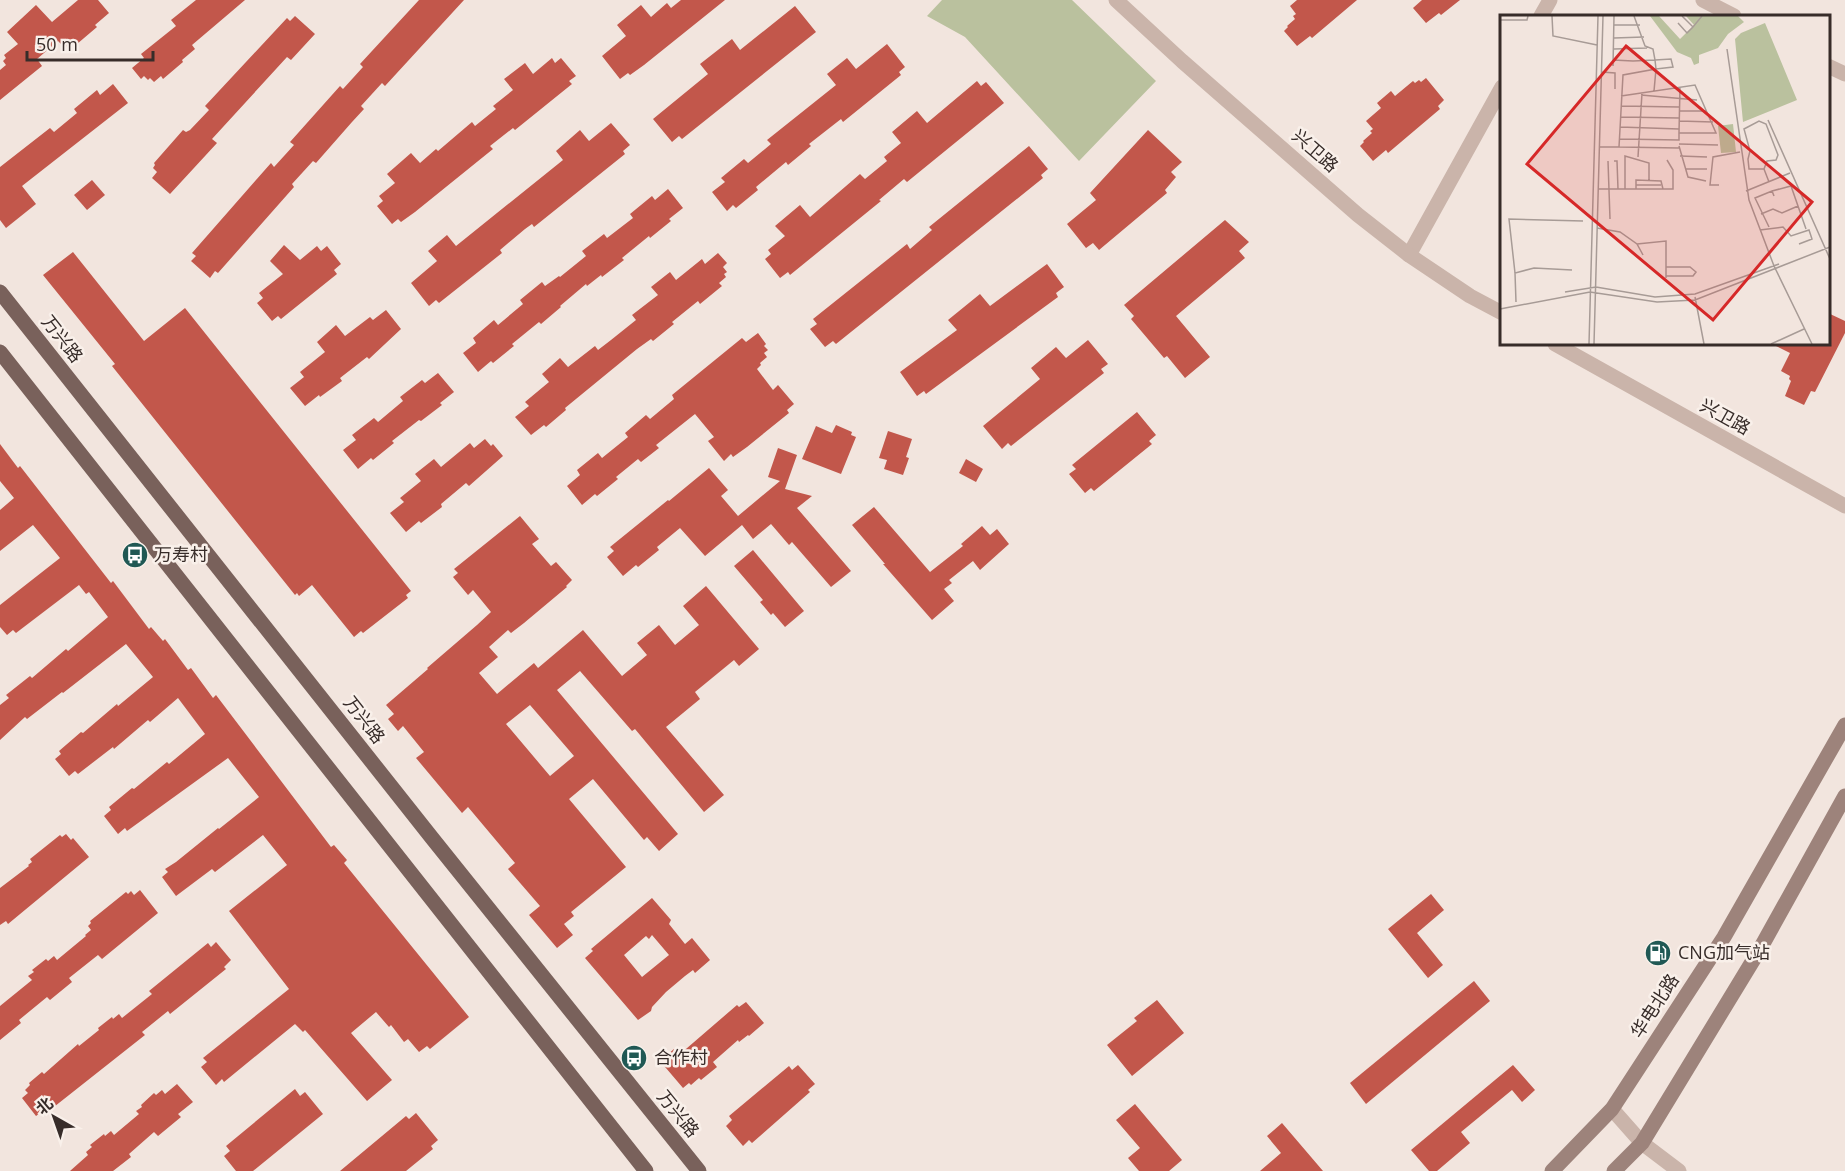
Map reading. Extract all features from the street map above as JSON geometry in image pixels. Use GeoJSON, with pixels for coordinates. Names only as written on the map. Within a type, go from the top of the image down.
{"type":"FeatureCollection","features":[{"type":"Feature","properties":{"kind":"main road","name":"万兴路"},"geometry":{"type":"LineString","coordinates":[[0,292],[699,1171]]}},
{"type":"Feature","properties":{"kind":"main road"},"geometry":{"type":"LineString","coordinates":[[0,352],[646,1171]]}},
{"type":"Feature","properties":{"kind":"main road","name":"华电北路"},"geometry":{"type":"LineString","coordinates":[[1552,1171],[1612,1109],[1724,937],[1845,725]]}},
{"type":"Feature","properties":{"kind":"main road"},"geometry":{"type":"LineString","coordinates":[[1614,1171],[1642,1143],[1760,950],[1845,796]]}},
{"type":"Feature","properties":{"kind":"street","name":"兴卫路"},"geometry":{"type":"LineString","coordinates":[[1116,0],[1358,215],[1409,255],[1470,296],[1500,312]]}},
{"type":"Feature","properties":{"kind":"street"},"geometry":{"type":"LineString","coordinates":[[1541,15],[1550,0]]}},
{"type":"Feature","properties":{"kind":"street"},"geometry":{"type":"LineString","coordinates":[[1703,0],[1732,15]]}},
{"type":"Feature","properties":{"kind":"street"},"geometry":{"type":"LineString","coordinates":[[1830,67],[1845,74]]}},
{"type":"Feature","properties":{"kind":"street"},"geometry":{"type":"LineString","coordinates":[[1409,255],[1500,91]]}},
{"type":"Feature","properties":{"kind":"street","name":"兴卫路"},"geometry":{"type":"LineString","coordinates":[[1557,345],[1845,506]]}},
{"type":"Feature","properties":{"kind":"street"},"geometry":{"type":"LineString","coordinates":[[1612,1109],[1642,1143],[1680,1171]]}},
{"type":"Feature","properties":{"kind":"green space"},"geometry":{"type":"Polygon","coordinates":[[[942,0],[1072,0],[1156,81],[1079,161],[965,37],[927,16],[942,0]]]}},
{"type":"Feature","properties":{"kind":"building"},"geometry":{"type":"Polygon","coordinates":[[[78,0],[98,0],[109,13],[77,44],[74,41],[67,47],[58,41],[37,59],[42,66],[0,100],[0,70],[6,65],[3,61],[6,58],[4,55],[18,44],[7,32],[36,5],[52,22],[78,0]]]}},
{"type":"Feature","properties":{"kind":"building"},"geometry":{"type":"Polygon","coordinates":[[[196,0],[245,0],[192,45],[195,49],[163,79],[161,76],[154,82],[144,76],[141,79],[132,68],[144,58],[141,54],[176,26],[171,20],[196,0]]]}},
{"type":"Feature","properties":{"kind":"building"},"geometry":{"type":"Polygon","coordinates":[[[419,0],[464,0],[385,86],[382,83],[361,106],[364,109],[316,163],[313,161],[292,184],[294,187],[218,273],[215,271],[210,278],[191,261],[196,256],[192,253],[271,163],[274,167],[294,145],[290,142],[340,86],[343,89],[363,67],[360,64],[419,0]]]}},
{"type":"Feature","properties":{"kind":"building"},"geometry":{"type":"Polygon","coordinates":[[[681,0],[725,0],[644,65],[620,79],[602,56],[626,36],[617,25],[641,5],[651,17],[667,3],[671,8],[681,0]]]}},
{"type":"Feature","properties":{"kind":"building"},"geometry":{"type":"Polygon","coordinates":[[[1297,0],[1357,0],[1312,38],[1310,36],[1297,46],[1284,31],[1295,19],[1293,16],[1296,14],[1290,6],[1297,0]]]}},
{"type":"Feature","properties":{"kind":"building"},"geometry":{"type":"Polygon","coordinates":[[[1422,0],[1460,0],[1426,23],[1413,8],[1422,0]]]}},
{"type":"Feature","properties":{"kind":"building"},"geometry":{"type":"Polygon","coordinates":[[[795,6],[816,32],[682,139],[679,136],[672,142],[653,119],[708,74],[700,64],[732,39],[740,50],[795,6]]]}},
{"type":"Feature","properties":{"kind":"building"},"geometry":{"type":"Polygon","coordinates":[[[295,16],[315,34],[291,60],[287,57],[212,139],[217,143],[170,194],[152,178],[157,172],[153,168],[154,163],[183,130],[186,132],[190,130],[209,110],[205,106],[287,18],[290,21],[295,16]]]}},
{"type":"Feature","properties":{"kind":"building"},"geometry":{"type":"Polygon","coordinates":[[[887,44],[905,67],[899,72],[901,75],[843,122],[841,119],[809,144],[811,146],[788,165],[786,162],[756,187],[758,190],[736,208],[733,205],[727,211],[712,192],[725,182],[721,178],[744,159],[748,163],[771,144],[767,140],[836,85],[827,74],[847,58],[856,69],[887,44]]]}},
{"type":"Feature","properties":{"kind":"building"},"geometry":{"type":"Polygon","coordinates":[[[552,58],[555,63],[561,58],[576,76],[569,81],[572,84],[515,130],[513,128],[490,146],[493,149],[415,212],[401,222],[398,219],[392,224],[377,206],[383,201],[379,196],[395,183],[387,174],[411,153],[420,163],[472,122],[475,126],[496,109],[493,106],[513,90],[504,79],[525,63],[533,74],[552,58]]]}},
{"type":"Feature","properties":{"kind":"building"},"geometry":{"type":"Polygon","coordinates":[[[1426,78],[1444,100],[1438,106],[1440,109],[1388,153],[1386,150],[1373,161],[1360,146],[1372,133],[1370,131],[1373,129],[1366,121],[1381,108],[1377,103],[1391,91],[1395,96],[1413,81],[1421,82],[1426,78]]]}},
{"type":"Feature","properties":{"kind":"building"},"geometry":{"type":"Polygon","coordinates":[[[977,81],[981,86],[986,82],[1004,103],[907,182],[904,179],[879,200],[881,201],[790,275],[788,272],[780,278],[765,259],[771,254],[768,250],[785,236],[775,226],[800,205],[810,217],[860,174],[865,179],[887,161],[884,157],[901,143],[892,132],[917,111],[927,123],[977,81]]]}},
{"type":"Feature","properties":{"kind":"building"},"geometry":{"type":"Polygon","coordinates":[[[113,84],[128,103],[22,186],[36,204],[6,228],[0,220],[0,167],[50,128],[54,132],[77,113],[74,109],[97,90],[100,95],[113,84]]]}},
{"type":"Feature","properties":{"kind":"building"},"geometry":{"type":"Polygon","coordinates":[[[611,123],[630,145],[623,151],[625,154],[534,227],[532,224],[525,229],[500,250],[502,253],[439,303],[436,300],[429,306],[411,283],[437,261],[428,251],[447,235],[456,246],[563,160],[556,151],[580,130],[589,141],[611,123]]]}},
{"type":"Feature","properties":{"kind":"building"},"geometry":{"type":"Polygon","coordinates":[[[1148,130],[1182,162],[1171,172],[1176,177],[1165,190],[1167,193],[1099,250],[1093,243],[1086,248],[1067,224],[1096,200],[1090,193],[1148,130]]]}},
{"type":"Feature","properties":{"kind":"building"},"geometry":{"type":"Polygon","coordinates":[[[1029,146],[1048,169],[1041,175],[1043,178],[836,344],[833,341],[825,347],[810,329],[817,324],[813,319],[907,244],[910,249],[932,230],[929,227],[1029,146]]]}},
{"type":"Feature","properties":{"kind":"building"},"geometry":{"type":"Polygon","coordinates":[[[92,180],[105,195],[87,210],[74,195],[92,180]]]}},
{"type":"Feature","properties":{"kind":"building"},"geometry":{"type":"Polygon","coordinates":[[[668,189],[683,208],[669,219],[671,221],[650,238],[649,236],[602,277],[601,275],[587,286],[586,284],[541,324],[539,322],[512,344],[514,346],[478,372],[463,353],[476,343],[473,338],[494,320],[498,325],[523,304],[520,300],[542,282],[545,286],[560,277],[586,256],[582,251],[604,234],[607,238],[633,218],[630,214],[652,196],[655,200],[668,189]]]}},
{"type":"Feature","properties":{"kind":"building"},"geometry":{"type":"Polygon","coordinates":[[[1225,220],[1249,242],[1239,251],[1245,258],[1176,316],[1210,357],[1185,378],[1167,356],[1164,358],[1131,319],[1134,316],[1124,305],[1225,220]]]}},
{"type":"Feature","properties":{"kind":"building"},"geometry":{"type":"Polygon","coordinates":[[[284,245],[300,260],[317,246],[321,251],[327,246],[341,264],[334,270],[337,274],[281,319],[278,316],[272,321],[257,303],[263,298],[259,293],[283,274],[270,261],[284,245]]]}},
{"type":"Feature","properties":{"kind":"building"},"geometry":{"type":"Polygon","coordinates":[[[73,252],[144,341],[185,308],[411,591],[406,595],[408,598],[363,633],[361,631],[354,637],[312,585],[299,596],[297,593],[295,595],[112,366],[115,364],[43,275],[73,252]]]}},
{"type":"Feature","properties":{"kind":"building"},"geometry":{"type":"Polygon","coordinates":[[[718,253],[727,263],[723,267],[727,272],[724,274],[726,277],[719,283],[722,286],[700,304],[698,301],[653,341],[651,339],[637,349],[565,408],[566,410],[546,427],[544,425],[531,435],[515,417],[529,406],[525,402],[549,382],[542,374],[560,358],[568,367],[595,346],[598,350],[636,320],[632,315],[658,295],[651,287],[670,272],[676,280],[702,259],[705,264],[718,253]]]}},
{"type":"Feature","properties":{"kind":"building"},"geometry":{"type":"Polygon","coordinates":[[[1047,264],[1064,287],[1056,293],[1058,297],[926,394],[924,391],[917,396],[900,372],[957,330],[948,320],[980,294],[990,306],[1047,264]]]}},
{"type":"Feature","properties":{"kind":"building"},"geometry":{"type":"Polygon","coordinates":[[[386,310],[401,329],[369,359],[367,357],[340,378],[342,381],[305,406],[290,388],[304,377],[300,372],[325,352],[317,342],[336,325],[345,336],[370,317],[373,320],[386,310]]]}},
{"type":"Feature","properties":{"kind":"building"},"geometry":{"type":"Polygon","coordinates":[[[1830,314],[1845,321],[1845,333],[1815,392],[1811,391],[1804,405],[1785,396],[1791,381],[1790,376],[1781,371],[1790,353],[1774,345],[1830,345],[1830,314]]]}},
{"type":"Feature","properties":{"kind":"building"},"geometry":{"type":"Polygon","coordinates":[[[758,333],[768,350],[764,353],[767,357],[757,369],[773,390],[778,385],[794,404],[787,410],[789,413],[747,447],[733,457],[731,454],[724,461],[708,441],[714,437],[695,414],[656,445],[659,448],[641,462],[638,459],[616,477],[618,479],[582,505],[567,486],[580,475],[577,470],[598,453],[602,458],[628,437],[625,433],[646,415],[650,419],[674,399],[672,395],[742,338],[746,342],[758,333]]]}},
{"type":"Feature","properties":{"kind":"building"},"geometry":{"type":"Polygon","coordinates":[[[1088,340],[1108,364],[1101,369],[1104,373],[1011,446],[1008,443],[1002,449],[983,426],[1040,379],[1031,368],[1056,347],[1066,358],[1088,340]]]}},
{"type":"Feature","properties":{"kind":"building"},"geometry":{"type":"Polygon","coordinates":[[[438,373],[454,392],[440,403],[442,405],[421,421],[419,420],[392,441],[394,443],[373,460],[371,458],[358,469],[343,450],[356,440],[352,435],[374,418],[378,422],[403,401],[400,397],[422,380],[425,383],[438,373]]]}},
{"type":"Feature","properties":{"kind":"building"},"geometry":{"type":"Polygon","coordinates":[[[1137,412],[1156,435],[1149,441],[1152,444],[1094,491],[1091,488],[1085,493],[1069,474],[1076,469],[1072,465],[1137,412]]]}},
{"type":"Feature","properties":{"kind":"building"},"geometry":{"type":"Polygon","coordinates":[[[836,425],[852,432],[851,435],[856,437],[841,474],[802,459],[816,426],[832,433],[836,425]]]}},
{"type":"Feature","properties":{"kind":"building"},"geometry":{"type":"Polygon","coordinates":[[[888,431],[912,439],[903,475],[884,469],[887,460],[879,458],[888,431]]]}},
{"type":"Feature","properties":{"kind":"building"},"geometry":{"type":"Polygon","coordinates":[[[485,439],[491,446],[493,444],[503,456],[469,486],[466,483],[441,504],[442,507],[406,532],[390,513],[404,502],[400,498],[421,481],[415,474],[434,459],[441,467],[470,443],[474,448],[485,439]]]}},
{"type":"Feature","properties":{"kind":"building"},"geometry":{"type":"Polygon","coordinates":[[[0,444],[18,468],[20,466],[111,583],[113,581],[149,629],[151,627],[163,641],[165,639],[188,670],[191,668],[213,698],[216,695],[331,847],[334,845],[347,860],[344,863],[469,1017],[430,1049],[427,1046],[419,1052],[408,1039],[404,1042],[391,1025],[389,1027],[376,1012],[351,1033],[392,1080],[367,1101],[305,1030],[303,1032],[295,1024],[224,1082],[222,1079],[216,1085],[201,1067],[207,1062],[203,1058],[289,989],[229,911],[287,865],[263,835],[215,872],[212,869],[176,896],[162,877],[168,872],[165,869],[259,797],[228,758],[127,831],[125,828],[118,834],[104,816],[111,810],[109,807],[132,788],[134,789],[167,762],[169,764],[205,734],[178,698],[150,722],[148,720],[114,749],[113,747],[78,774],[75,771],[69,776],[55,759],[61,754],[59,751],[81,732],[83,733],[153,677],[126,644],[63,693],[27,719],[25,717],[0,740],[0,705],[9,698],[6,695],[30,676],[32,678],[66,649],[68,651],[108,617],[89,592],[86,594],[79,585],[16,633],[13,630],[7,635],[0,627],[0,605],[60,558],[33,525],[0,551],[0,510],[14,498],[0,481],[0,444]]]}},
{"type":"Feature","properties":{"kind":"building"},"geometry":{"type":"Polygon","coordinates":[[[778,448],[797,455],[785,489],[812,496],[797,508],[851,571],[831,587],[792,542],[789,545],[771,524],[753,539],[742,525],[705,556],[680,528],[657,547],[659,550],[623,576],[607,557],[614,551],[610,547],[709,468],[728,490],[721,496],[738,516],[780,481],[768,477],[778,448]]]}},
{"type":"Feature","properties":{"kind":"building"},"geometry":{"type":"Polygon","coordinates":[[[966,459],[983,469],[976,482],[959,473],[966,459]]]}},
{"type":"Feature","properties":{"kind":"building"},"geometry":{"type":"Polygon","coordinates":[[[874,507],[930,572],[963,546],[961,544],[982,526],[990,535],[997,529],[1009,544],[980,570],[973,561],[949,580],[952,583],[944,589],[954,601],[932,620],[852,525],[874,507]]]}},
{"type":"Feature","properties":{"kind":"building"},"geometry":{"type":"Polygon","coordinates":[[[520,516],[539,539],[532,544],[551,566],[556,562],[572,580],[567,587],[524,623],[511,633],[508,630],[489,647],[498,657],[479,673],[497,694],[534,663],[538,668],[583,630],[622,676],[647,655],[637,643],[659,625],[675,645],[699,625],[683,606],[706,586],[759,649],[739,666],[734,660],[695,692],[700,699],[666,727],[724,795],[704,812],[635,729],[632,731],[580,671],[557,690],[678,834],[659,851],[647,837],[644,840],[593,779],[569,799],[626,867],[571,912],[574,916],[564,924],[573,935],[557,948],[529,915],[540,906],[508,869],[515,863],[468,807],[462,813],[416,758],[424,752],[403,726],[398,731],[388,719],[394,714],[386,705],[491,612],[473,590],[468,595],[453,577],[458,573],[454,569],[520,516]],[[530,705],[506,724],[550,776],[574,756],[530,705]]]}},
{"type":"Feature","properties":{"kind":"building"},"geometry":{"type":"Polygon","coordinates":[[[753,550],[804,611],[785,627],[760,602],[763,600],[734,566],[753,550]]]}},
{"type":"Feature","properties":{"kind":"building"},"geometry":{"type":"Polygon","coordinates":[[[66,834],[71,840],[73,838],[89,857],[8,924],[6,921],[0,925],[0,888],[29,866],[32,862],[30,859],[60,835],[62,837],[66,834]]]}},
{"type":"Feature","properties":{"kind":"building"},"geometry":{"type":"Polygon","coordinates":[[[140,890],[158,913],[102,959],[98,955],[69,978],[72,982],[50,1000],[47,997],[19,1020],[21,1023],[0,1040],[0,1006],[32,980],[28,976],[34,972],[32,970],[46,959],[48,961],[54,956],[57,960],[86,936],[91,930],[88,926],[90,921],[126,892],[128,894],[131,891],[134,895],[140,890]]]}},
{"type":"Feature","properties":{"kind":"building"},"geometry":{"type":"Polygon","coordinates":[[[1431,894],[1444,910],[1417,933],[1443,965],[1428,978],[1388,929],[1431,894]]]}},
{"type":"Feature","properties":{"kind":"building"},"geometry":{"type":"Polygon","coordinates":[[[652,898],[671,920],[669,924],[685,944],[692,938],[710,960],[695,973],[693,970],[685,976],[666,992],[651,1011],[638,1020],[585,958],[593,951],[591,949],[652,898]],[[652,935],[649,939],[646,936],[624,955],[642,977],[669,955],[652,935]]]}},
{"type":"Feature","properties":{"kind":"building"},"geometry":{"type":"Polygon","coordinates":[[[216,942],[231,960],[224,967],[226,969],[170,1014],[168,1011],[142,1032],[145,1035],[45,1114],[43,1111],[36,1116],[22,1098],[28,1093],[25,1090],[30,1085],[29,1083],[42,1072],[44,1074],[112,1017],[113,1019],[119,1014],[122,1018],[152,994],[149,991],[208,943],[211,947],[216,942]]]}},
{"type":"Feature","properties":{"kind":"building"},"geometry":{"type":"Polygon","coordinates":[[[1474,981],[1490,1001],[1366,1104],[1350,1083],[1474,981]]]}},
{"type":"Feature","properties":{"kind":"building"},"geometry":{"type":"Polygon","coordinates":[[[1157,1000],[1184,1033],[1132,1076],[1107,1045],[1137,1021],[1134,1018],[1157,1000]]]}},
{"type":"Feature","properties":{"kind":"building"},"geometry":{"type":"Polygon","coordinates":[[[746,1002],[764,1023],[749,1036],[739,1042],[738,1040],[713,1062],[717,1067],[701,1080],[699,1078],[683,1088],[660,1061],[674,1049],[679,1055],[737,1005],[739,1007],[746,1002]]]}},
{"type":"Feature","properties":{"kind":"building"},"geometry":{"type":"Polygon","coordinates":[[[798,1065],[815,1084],[808,1090],[810,1092],[752,1143],[749,1140],[743,1146],[726,1126],[732,1120],[729,1116],[789,1066],[792,1070],[798,1065]]]}},
{"type":"Feature","properties":{"kind":"building"},"geometry":{"type":"Polygon","coordinates":[[[1513,1065],[1535,1090],[1522,1102],[1512,1090],[1461,1132],[1470,1143],[1437,1171],[1429,1171],[1411,1150],[1513,1065]]]}},
{"type":"Feature","properties":{"kind":"building"},"geometry":{"type":"Polygon","coordinates":[[[177,1084],[193,1102],[178,1114],[181,1117],[158,1136],[154,1132],[129,1154],[131,1157],[113,1171],[70,1171],[88,1155],[86,1152],[92,1147],[90,1145],[111,1131],[114,1135],[139,1114],[136,1111],[154,1093],[156,1095],[162,1090],[165,1094],[177,1084]]]}},
{"type":"Feature","properties":{"kind":"building"},"geometry":{"type":"Polygon","coordinates":[[[295,1089],[300,1096],[305,1092],[323,1114],[253,1171],[236,1171],[224,1156],[230,1151],[226,1146],[295,1089]]]}},
{"type":"Feature","properties":{"kind":"building"},"geometry":{"type":"Polygon","coordinates":[[[1135,1104],[1182,1160],[1169,1171],[1139,1171],[1128,1158],[1140,1148],[1116,1120],[1135,1104]]]}},
{"type":"Feature","properties":{"kind":"building"},"geometry":{"type":"Polygon","coordinates":[[[416,1113],[438,1140],[431,1146],[433,1149],[406,1171],[340,1171],[406,1116],[409,1119],[416,1113]]]}},
{"type":"Feature","properties":{"kind":"building"},"geometry":{"type":"Polygon","coordinates":[[[1282,1123],[1323,1171],[1260,1171],[1281,1153],[1267,1136],[1282,1123]]]}},
{"type":"Feature","properties":{"kind":"place","name":"万寿村"},"geometry":{"type":"Point","coordinates":[135,555]}},
{"type":"Feature","properties":{"kind":"place","name":"CNG加气站"},"geometry":{"type":"Point","coordinates":[1658,953]}},
{"type":"Feature","properties":{"kind":"place","name":"合作村"},"geometry":{"type":"Point","coordinates":[634,1058]}}]}
